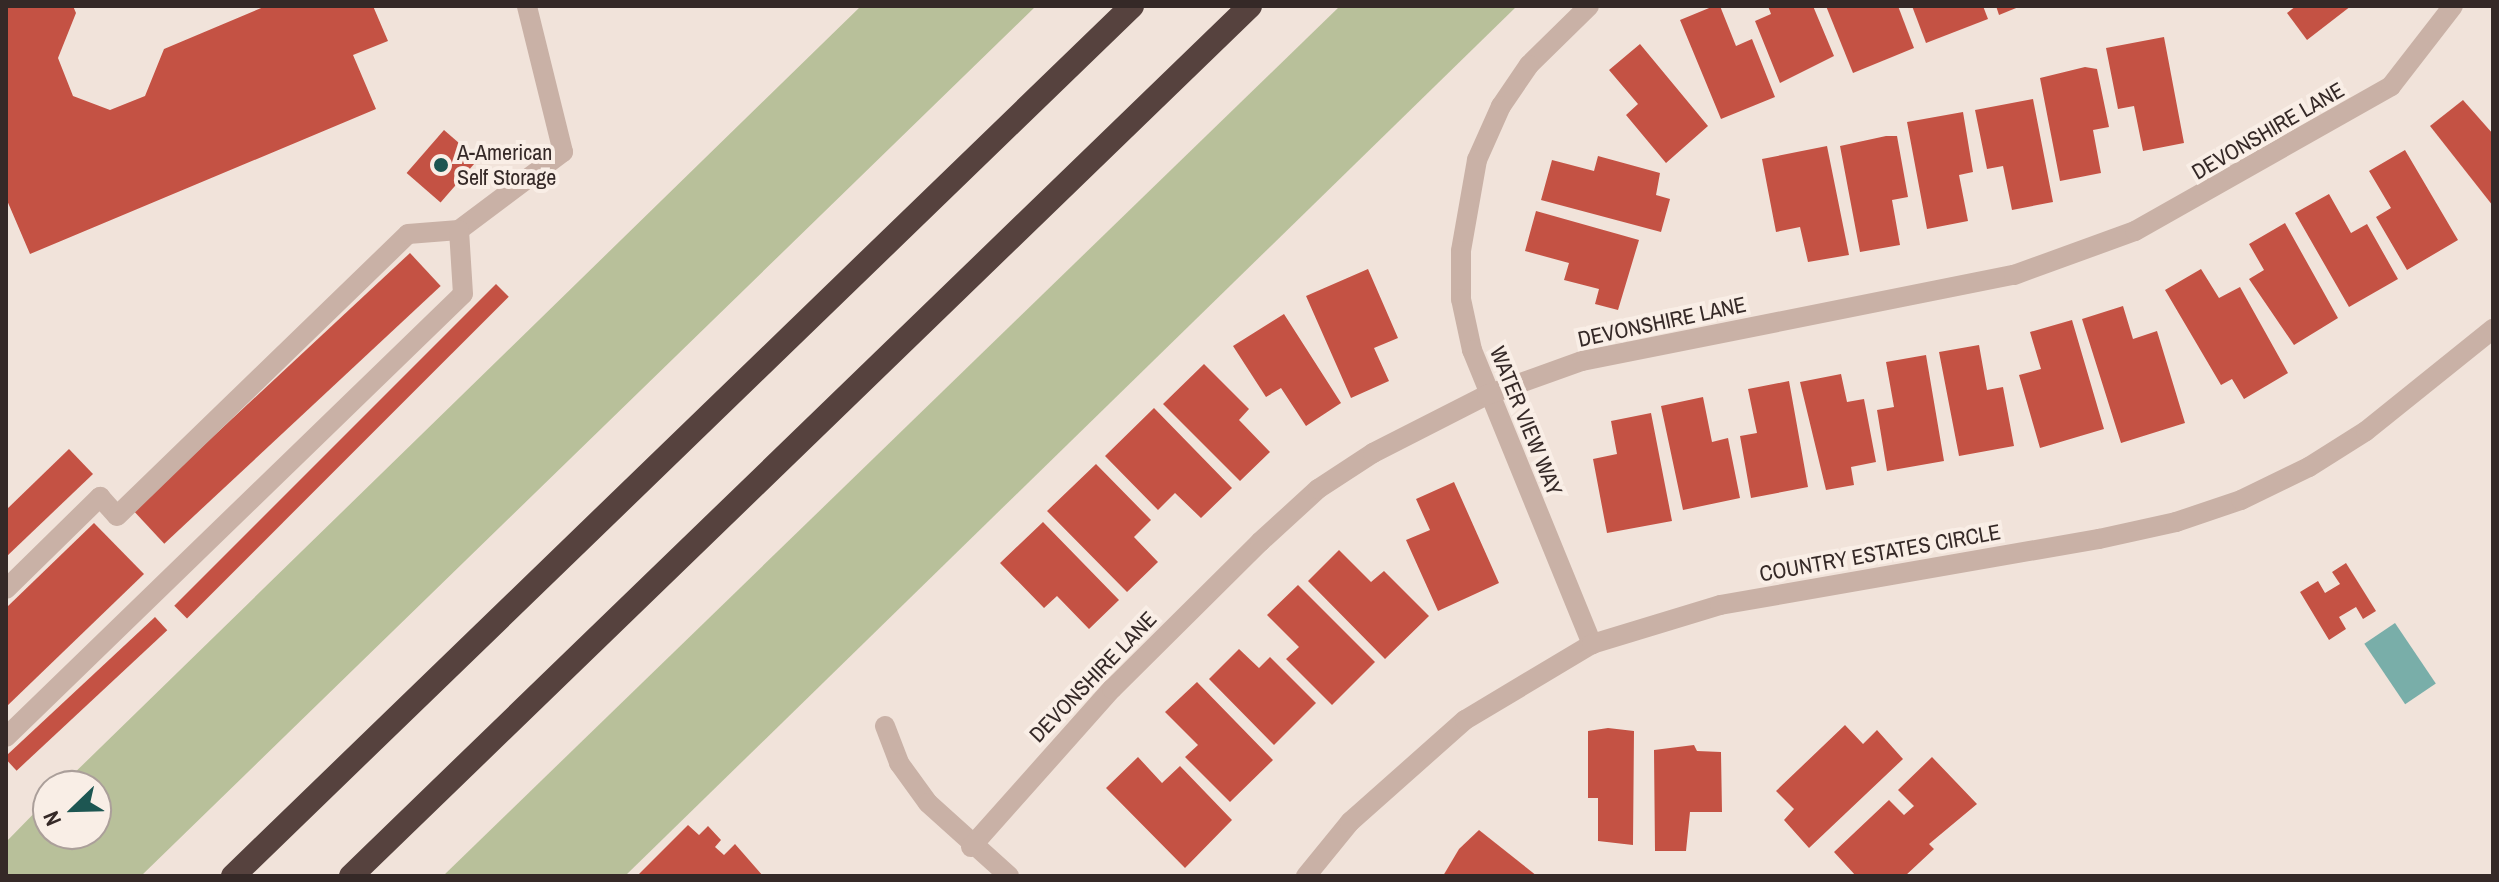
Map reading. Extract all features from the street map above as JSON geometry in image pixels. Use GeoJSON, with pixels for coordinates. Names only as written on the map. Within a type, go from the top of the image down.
{"type":"FeatureCollection","features":[{"type":"Feature","properties":{"kind":"highway"},"geometry":{"type":"LineString","coordinates":[[233,876],[1132,6]]}},
{"type":"Feature","properties":{"kind":"highway"},"geometry":{"type":"LineString","coordinates":[[351,876],[1250,6]]}},
{"type":"Feature","properties":{"kind":"street"},"geometry":{"type":"LineString","coordinates":[[6,589],[100,497],[117,516],[408,234],[459,230],[563,152],[527,6]]}},
{"type":"Feature","properties":{"kind":"street","name":"WATER VIEW WAY"},"geometry":{"type":"LineString","coordinates":[[1589,6],[1529,65],[1501,106],[1477,160],[1464,223],[1461,299],[1487,395],[1592,644]]}},
{"type":"Feature","properties":{"kind":"street","name":"DEVONSHIRE LANE"},"geometry":{"type":"LineString","coordinates":[[971,847],[1112,689],[1318,489],[1373,453],[1487,395],[1582,361],[1939,292],[2076,255],[2198,199],[2351,113],[2391,86],[2453,6]]}},
{"type":"Feature","properties":{"kind":"street"},"geometry":{"type":"LineString","coordinates":[[6,737],[463,294],[459,230]]}},
{"type":"Feature","properties":{"kind":"street","name":"COUNTRY ESTATES CIRCLE"},"geometry":{"type":"LineString","coordinates":[[1306,876],[1350,822],[1452,730],[1532,676],[1592,644],[1720,605],[2099,539],[2176,522],[2241,500],[2309,467],[2366,431],[2493,329]]}},
{"type":"Feature","properties":{"kind":"street"},"geometry":{"type":"LineString","coordinates":[[885,726],[899,763],[928,803],[971,847],[1009,876]]}},
{"type":"Feature","properties":{"kind":"green space"},"geometry":{"type":"Polygon","coordinates":[[[861,6],[1036,6],[141,876],[6,876],[6,842],[32,815],[32,850],[112,850],[112,770],[77,770],[861,6]]]}},
{"type":"Feature","properties":{"kind":"green space"},"geometry":{"type":"Polygon","coordinates":[[[1340,6],[1517,6],[625,876],[443,876],[1340,6]]]}},
{"type":"Feature","properties":{"kind":"water"},"geometry":{"type":"Polygon","coordinates":[[[2395,623],[2436,684],[2405,704],[2364,644],[2395,623]]]}},
{"type":"Feature","properties":{"kind":"building"},"geometry":{"type":"Polygon","coordinates":[[[6,6],[73,6],[76,13],[58,58],[73,96],[110,110],[145,96],[164,49],[266,6],[373,6],[388,41],[353,55],[376,109],[30,254],[6,198],[6,6]]]}},
{"type":"Feature","properties":{"kind":"building"},"geometry":{"type":"Polygon","coordinates":[[[1720,6],[1736,46],[1752,39],[1775,97],[1721,119],[1680,20],[1720,6]]]}},
{"type":"Feature","properties":{"kind":"building"},"geometry":{"type":"Polygon","coordinates":[[[1768,6],[1813,6],[1834,56],[1780,83],[1755,21],[1771,14],[1768,6]]]}},
{"type":"Feature","properties":{"kind":"building"},"geometry":{"type":"Polygon","coordinates":[[[1826,6],[1898,6],[1914,48],[1853,73],[1826,6]]]}},
{"type":"Feature","properties":{"kind":"building"},"geometry":{"type":"Polygon","coordinates":[[[1912,6],[1983,6],[1988,19],[1926,43],[1912,6]]]}},
{"type":"Feature","properties":{"kind":"building"},"geometry":{"type":"Polygon","coordinates":[[[1996,6],[2021,6],[1999,15],[1996,6]]]}},
{"type":"Feature","properties":{"kind":"building"},"geometry":{"type":"Polygon","coordinates":[[[2296,6],[2351,6],[2307,40],[2287,13],[2296,6]]]}},
{"type":"Feature","properties":{"kind":"building"},"geometry":{"type":"Polygon","coordinates":[[[2164,37],[2184,143],[2143,151],[2134,106],[2118,109],[2106,48],[2164,37]]]}},
{"type":"Feature","properties":{"kind":"building"},"geometry":{"type":"Polygon","coordinates":[[[1640,44],[1708,126],[1666,163],[1626,115],[1638,104],[1609,70],[1640,44]]]}},
{"type":"Feature","properties":{"kind":"building"},"geometry":{"type":"Polygon","coordinates":[[[2085,67],[2097,69],[2109,127],[2093,130],[2101,173],[2060,181],[2040,78],[2085,67]]]}},
{"type":"Feature","properties":{"kind":"building"},"geometry":{"type":"Polygon","coordinates":[[[2033,99],[2053,202],[2012,210],[2003,166],[1987,169],[1975,110],[2033,99]]]}},
{"type":"Feature","properties":{"kind":"building"},"geometry":{"type":"Polygon","coordinates":[[[2463,100],[2493,134],[2493,206],[2430,126],[2463,100]]]}},
{"type":"Feature","properties":{"kind":"building"},"geometry":{"type":"Polygon","coordinates":[[[1963,112],[1973,172],[1959,175],[1968,221],[1927,229],[1907,122],[1963,112]]]}},
{"type":"Feature","properties":{"kind":"building","name":"A-American Self Storage"},"geometry":{"type":"Polygon","coordinates":[[[444,130],[478,160],[441,203],[407,173],[444,130]]]}},
{"type":"Feature","properties":{"kind":"building"},"geometry":{"type":"Polygon","coordinates":[[[1897,136],[1908,197],[1892,200],[1900,245],[1860,252],[1840,146],[1897,136]]]}},
{"type":"Feature","properties":{"kind":"building"},"geometry":{"type":"Polygon","coordinates":[[[1827,146],[1849,255],[1808,262],[1800,227],[1776,232],[1762,159],[1827,146]]]}},
{"type":"Feature","properties":{"kind":"building"},"geometry":{"type":"Polygon","coordinates":[[[2405,150],[2458,240],[2407,270],[2376,217],[2391,208],[2369,171],[2405,150]]]}},
{"type":"Feature","properties":{"kind":"building"},"geometry":{"type":"Polygon","coordinates":[[[1598,156],[1660,173],[1656,195],[1670,199],[1661,232],[1541,200],[1552,160],[1594,171],[1598,156]]]}},
{"type":"Feature","properties":{"kind":"building"},"geometry":{"type":"Polygon","coordinates":[[[2329,194],[2351,233],[2367,224],[2398,279],[2349,307],[2295,213],[2329,194]]]}},
{"type":"Feature","properties":{"kind":"building"},"geometry":{"type":"Polygon","coordinates":[[[1536,211],[1639,240],[1618,310],[1595,304],[1599,289],[1564,280],[1569,263],[1525,251],[1536,211]]]}},
{"type":"Feature","properties":{"kind":"building"},"geometry":{"type":"Polygon","coordinates":[[[2285,223],[2338,318],[2294,345],[2249,279],[2264,270],[2249,244],[2285,223]]]}},
{"type":"Feature","properties":{"kind":"building"},"geometry":{"type":"Polygon","coordinates":[[[410,253],[441,286],[164,544],[134,511],[410,253]]]}},
{"type":"Feature","properties":{"kind":"building"},"geometry":{"type":"Polygon","coordinates":[[[1368,269],[1398,338],[1374,348],[1389,381],[1351,398],[1306,296],[1368,269]]]}},
{"type":"Feature","properties":{"kind":"building"},"geometry":{"type":"Polygon","coordinates":[[[2201,269],[2219,298],[2240,287],[2288,373],[2244,399],[2232,379],[2221,385],[2165,290],[2201,269]]]}},
{"type":"Feature","properties":{"kind":"building"},"geometry":{"type":"Polygon","coordinates":[[[496,284],[509,297],[187,618],[174,606],[496,284]]]}},
{"type":"Feature","properties":{"kind":"building"},"geometry":{"type":"Polygon","coordinates":[[[2123,306],[2133,339],[2157,331],[2185,423],[2121,443],[2082,319],[2123,306]]]}},
{"type":"Feature","properties":{"kind":"building"},"geometry":{"type":"Polygon","coordinates":[[[1284,314],[1341,403],[1306,426],[1281,388],[1266,397],[1233,346],[1284,314]]]}},
{"type":"Feature","properties":{"kind":"building"},"geometry":{"type":"Polygon","coordinates":[[[2072,320],[2104,429],[2040,448],[2019,375],[2041,369],[2030,332],[2072,320]]]}},
{"type":"Feature","properties":{"kind":"building"},"geometry":{"type":"Polygon","coordinates":[[[1979,345],[1987,390],[2003,387],[2014,446],[1959,456],[1939,352],[1979,345]]]}},
{"type":"Feature","properties":{"kind":"building"},"geometry":{"type":"Polygon","coordinates":[[[1926,355],[1944,461],[1887,471],[1877,410],[1894,407],[1886,362],[1926,355]]]}},
{"type":"Feature","properties":{"kind":"building"},"geometry":{"type":"Polygon","coordinates":[[[1204,364],[1249,409],[1239,420],[1270,452],[1240,481],[1163,404],[1204,364]]]}},
{"type":"Feature","properties":{"kind":"building"},"geometry":{"type":"Polygon","coordinates":[[[1841,374],[1847,402],[1864,399],[1876,462],[1851,467],[1854,485],[1826,490],[1800,382],[1841,374]]]}},
{"type":"Feature","properties":{"kind":"building"},"geometry":{"type":"Polygon","coordinates":[[[1789,381],[1808,487],[1751,498],[1740,436],[1757,433],[1748,389],[1789,381]]]}},
{"type":"Feature","properties":{"kind":"building"},"geometry":{"type":"Polygon","coordinates":[[[1703,397],[1712,442],[1728,438],[1740,498],[1683,510],[1661,406],[1703,397]]]}},
{"type":"Feature","properties":{"kind":"building"},"geometry":{"type":"Polygon","coordinates":[[[1154,408],[1232,488],[1201,518],[1175,493],[1158,510],[1105,456],[1154,408]]]}},
{"type":"Feature","properties":{"kind":"building"},"geometry":{"type":"Polygon","coordinates":[[[1651,413],[1672,521],[1607,533],[1593,459],[1617,454],[1611,421],[1651,413]]]}},
{"type":"Feature","properties":{"kind":"building"},"geometry":{"type":"Polygon","coordinates":[[[69,449],[93,474],[6,557],[6,510],[69,449]]]}},
{"type":"Feature","properties":{"kind":"building"},"geometry":{"type":"Polygon","coordinates":[[[1096,464],[1151,520],[1134,537],[1158,562],[1127,592],[1047,511],[1096,464]]]}},
{"type":"Feature","properties":{"kind":"building"},"geometry":{"type":"Polygon","coordinates":[[[1454,482],[1499,583],[1438,611],[1406,540],[1430,530],[1416,499],[1454,482]]]}},
{"type":"Feature","properties":{"kind":"building"},"geometry":{"type":"Polygon","coordinates":[[[1043,522],[1119,600],[1089,629],[1057,596],[1044,608],[1000,563],[1043,522]]]}},
{"type":"Feature","properties":{"kind":"building"},"geometry":{"type":"Polygon","coordinates":[[[94,523],[144,574],[6,707],[6,608],[94,523]]]}},
{"type":"Feature","properties":{"kind":"building"},"geometry":{"type":"Polygon","coordinates":[[[1339,550],[1371,582],[1384,571],[1429,616],[1385,659],[1308,581],[1339,550]]]}},
{"type":"Feature","properties":{"kind":"building"},"geometry":{"type":"Polygon","coordinates":[[[2346,563],[2376,611],[2363,619],[2356,607],[2339,617],[2346,629],[2329,640],[2300,592],[2318,581],[2325,593],[2340,584],[2332,572],[2346,563]]]}},
{"type":"Feature","properties":{"kind":"building"},"geometry":{"type":"Polygon","coordinates":[[[1298,585],[1375,662],[1332,705],[1286,659],[1299,647],[1267,615],[1298,585]]]}},
{"type":"Feature","properties":{"kind":"building"},"geometry":{"type":"Polygon","coordinates":[[[155,617],[167,630],[17,771],[6,756],[155,617]]]}},
{"type":"Feature","properties":{"kind":"building"},"geometry":{"type":"Polygon","coordinates":[[[1239,649],[1259,668],[1270,657],[1316,703],[1274,745],[1209,679],[1239,649]]]}},
{"type":"Feature","properties":{"kind":"building"},"geometry":{"type":"Polygon","coordinates":[[[1197,682],[1273,760],[1230,802],[1185,757],[1198,745],[1165,712],[1197,682]]]}},
{"type":"Feature","properties":{"kind":"building"},"geometry":{"type":"Polygon","coordinates":[[[1845,725],[1863,744],[1877,730],[1903,759],[1809,848],[1784,820],[1794,809],[1776,791],[1845,725]]]}},
{"type":"Feature","properties":{"kind":"building"},"geometry":{"type":"Polygon","coordinates":[[[1608,728],[1634,731],[1633,845],[1598,841],[1598,798],[1588,798],[1588,731],[1608,728]]]}},
{"type":"Feature","properties":{"kind":"building"},"geometry":{"type":"Polygon","coordinates":[[[1694,745],[1697,751],[1721,752],[1722,812],[1690,812],[1686,851],[1655,851],[1654,750],[1694,745]]]}},
{"type":"Feature","properties":{"kind":"building"},"geometry":{"type":"Polygon","coordinates":[[[1138,757],[1162,783],[1180,766],[1232,820],[1185,868],[1106,788],[1138,757]]]}},
{"type":"Feature","properties":{"kind":"building"},"geometry":{"type":"Polygon","coordinates":[[[1932,757],[1977,804],[1929,844],[1934,849],[1905,876],[1856,876],[1834,852],[1889,800],[1904,815],[1914,806],[1898,790],[1932,757]]]}},
{"type":"Feature","properties":{"kind":"building"},"geometry":{"type":"Polygon","coordinates":[[[688,825],[699,835],[708,826],[721,840],[715,847],[724,855],[735,844],[763,876],[637,876],[688,825]]]}},
{"type":"Feature","properties":{"kind":"building"},"geometry":{"type":"Polygon","coordinates":[[[1479,830],[1537,876],[1443,876],[1459,849],[1479,830]]]}},
{"type":"Feature","properties":{"kind":"place","name":"A-American Self Storage"},"geometry":{"type":"Point","coordinates":[441,165]}}]}
